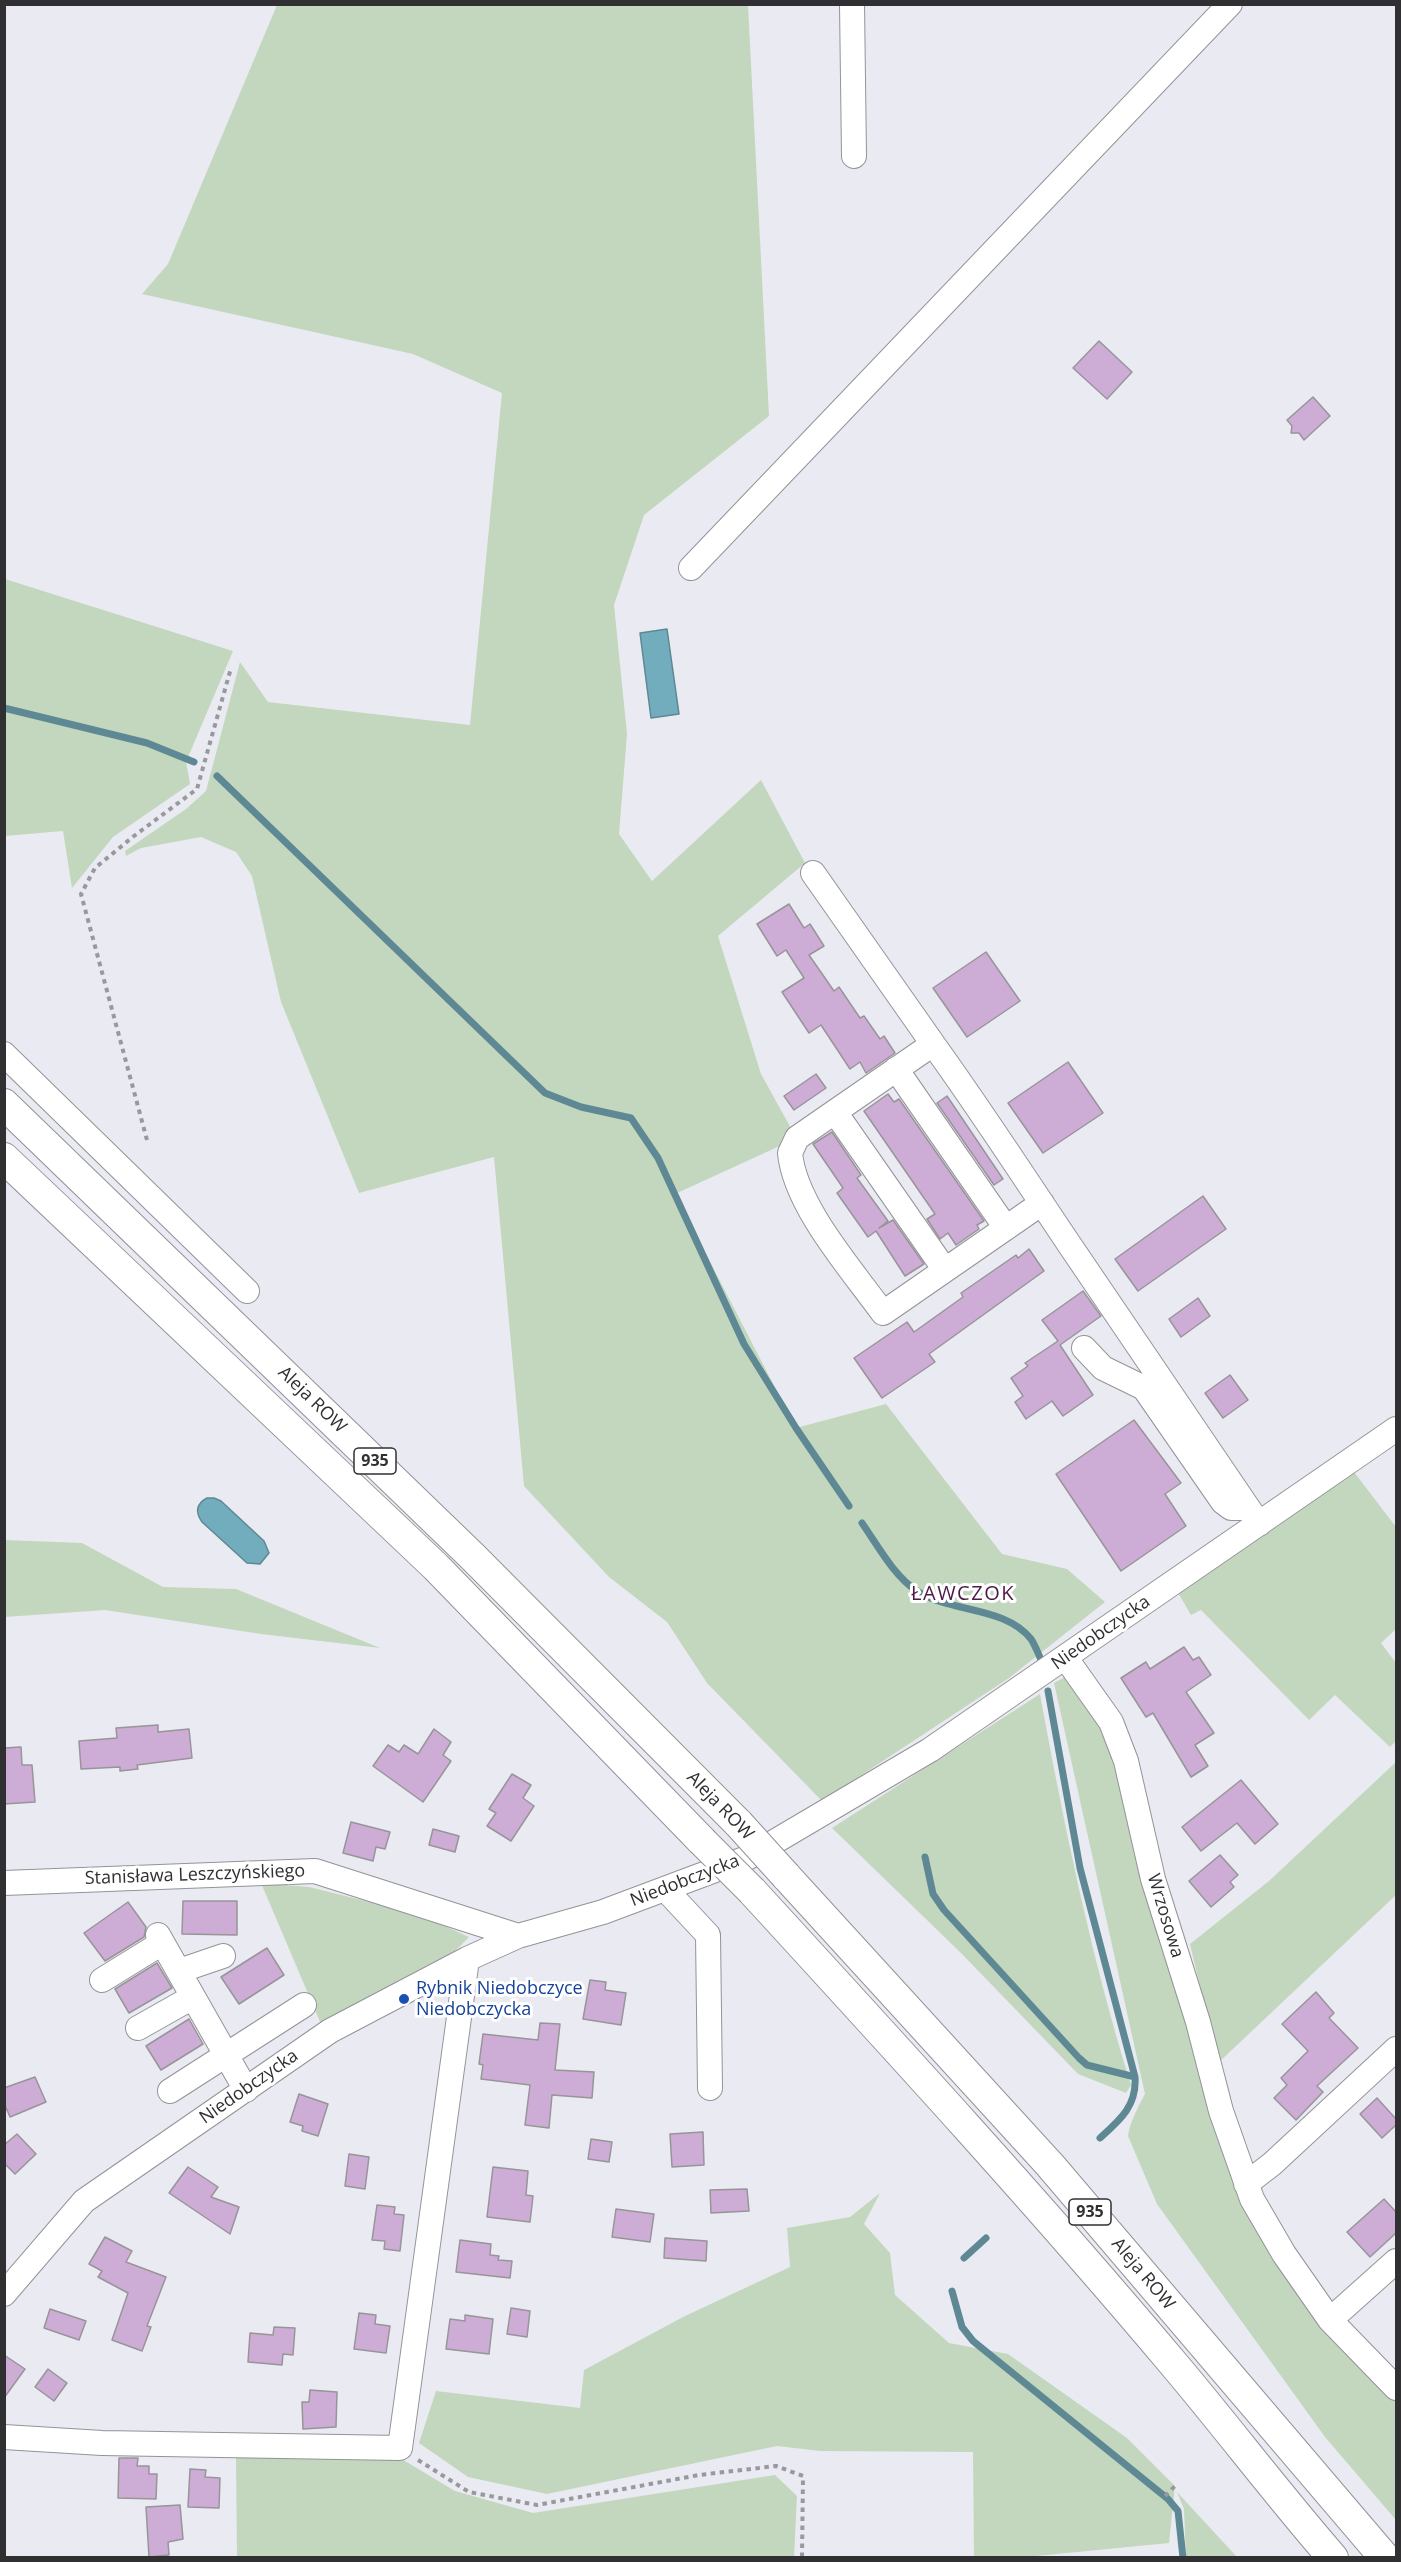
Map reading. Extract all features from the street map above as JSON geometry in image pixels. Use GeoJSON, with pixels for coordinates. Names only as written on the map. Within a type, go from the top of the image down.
{"type":"FeatureCollection","features":[{"type":"Feature","properties":{"kind":"main road","name":"Aleja ROW"},"geometry":{"type":"LineString","coordinates":[[4,1104],[472,1556],[739,1824],[1057,2174],[1385,2558]]}},
{"type":"Feature","properties":{"kind":"main road","name":"Aleja ROW"},"geometry":{"type":"LineString","coordinates":[[4,1158],[436,1567],[752,1891],[941,2097],[1068,2242],[1178,2369],[1333,2558]]}},
{"type":"Feature","properties":{"kind":"street"},"geometry":{"type":"LineString","coordinates":[[852,4],[854,156]]}},
{"type":"Feature","properties":{"kind":"street"},"geometry":{"type":"LineString","coordinates":[[691,568],[1230,4]]}},
{"type":"Feature","properties":{"kind":"street"},"geometry":{"type":"LineString","coordinates":[[813,873],[933,1044],[1254,1516]]}},
{"type":"Feature","properties":{"kind":"street"},"geometry":{"type":"LineString","coordinates":[[933,1044],[797,1138],[790,1153],[799,1187],[821,1227],[883,1313],[1042,1203]]}},
{"type":"Feature","properties":{"kind":"street"},"geometry":{"type":"LineString","coordinates":[[4,1054],[247,1290]]}},
{"type":"Feature","properties":{"kind":"street"},"geometry":{"type":"LineString","coordinates":[[896,1069],[1006,1228]]}},
{"type":"Feature","properties":{"kind":"street"},"geometry":{"type":"LineString","coordinates":[[835,1112],[945,1270]]}},
{"type":"Feature","properties":{"kind":"street"},"geometry":{"type":"LineString","coordinates":[[1084,1348],[1103,1368],[1144,1388],[1223,1502],[1254,1516]]}},
{"type":"Feature","properties":{"kind":"street","name":"Niedobczycka"},"geometry":{"type":"LineString","coordinates":[[4,2294],[84,2201],[330,2031],[467,1959],[518,1936],[603,1912],[747,1858],[930,1750],[1065,1658],[1254,1516],[1396,1429]]}},
{"type":"Feature","properties":{"kind":"street","name":"Wrzosowa"},"geometry":{"type":"LineString","coordinates":[[1065,1658],[1111,1722],[1126,1761],[1153,1879],[1198,2022],[1221,2111],[1246,2184],[1271,2234],[1330,2320],[1396,2388]]}},
{"type":"Feature","properties":{"kind":"street","name":"Stanisława Leszczyńskiego"},"geometry":{"type":"LineString","coordinates":[[4,1882],[315,1871],[518,1936]]}},
{"type":"Feature","properties":{"kind":"street"},"geometry":{"type":"LineString","coordinates":[[666,1890],[708,1935],[710,2088]]}},
{"type":"Feature","properties":{"kind":"street"},"geometry":{"type":"LineString","coordinates":[[102,1980],[160,1939],[246,2090]]}},
{"type":"Feature","properties":{"kind":"street"},"geometry":{"type":"LineString","coordinates":[[179,1971],[223,1956]]}},
{"type":"Feature","properties":{"kind":"street"},"geometry":{"type":"LineString","coordinates":[[4,2437],[102,2443],[400,2448],[467,1959]]}},
{"type":"Feature","properties":{"kind":"street"},"geometry":{"type":"LineString","coordinates":[[138,2028],[193,1997]]}},
{"type":"Feature","properties":{"kind":"street"},"geometry":{"type":"LineString","coordinates":[[170,2091],[304,2005]]}},
{"type":"Feature","properties":{"kind":"street"},"geometry":{"type":"LineString","coordinates":[[1246,2184],[1272,2164],[1396,2049]]}},
{"type":"Feature","properties":{"kind":"street"},"geometry":{"type":"LineString","coordinates":[[1330,2320],[1396,2261]]}},
{"type":"Feature","properties":{"kind":"path"},"geometry":{"type":"LineString","coordinates":[[147,1140],[81,894],[96,868],[197,789],[231,669]]}},
{"type":"Feature","properties":{"kind":"path"},"geometry":{"type":"LineString","coordinates":[[400,2448],[469,2492],[537,2505],[699,2475],[776,2466],[802,2475],[802,2558]]}},
{"type":"Feature","properties":{"kind":"path"},"geometry":{"type":"LineString","coordinates":[[1165,2496],[1174,2486]]}},
{"type":"Feature","properties":{"kind":"green space"},"geometry":{"type":"Polygon","coordinates":[[[277,5],[748,5],[769,416],[644,515],[614,605],[627,734],[619,834],[652,881],[761,780],[805,863],[718,936],[761,1074],[792,1130],[784,1144],[675,1194],[796,1428],[886,1404],[1002,1554],[1067,1569],[1105,1602],[1009,1678],[822,1801],[707,1683],[667,1622],[609,1577],[524,1486],[494,1157],[359,1193],[281,1002],[252,876],[236,852],[201,837],[141,848],[126,856],[125,851],[186,809],[206,791],[240,662],[268,702],[470,725],[502,393],[413,354],[142,294],[168,264],[277,5]]]}},
{"type":"Feature","properties":{"kind":"green space"},"geometry":{"type":"Polygon","coordinates":[[[5,579],[233,651],[186,762],[190,784],[113,837],[72,888],[63,831],[5,836],[5,579]]]}},
{"type":"Feature","properties":{"kind":"green space"},"geometry":{"type":"Polygon","coordinates":[[[1354,1472],[1396,1527],[1396,1629],[1381,1643],[1396,1663],[1396,1741],[1390,1747],[1335,1695],[1309,1720],[1201,1610],[1191,1615],[1177,1591],[1354,1472]]]}},
{"type":"Feature","properties":{"kind":"green space"},"geometry":{"type":"Polygon","coordinates":[[[5,1540],[82,1543],[163,1587],[236,1589],[380,1648],[261,1634],[105,1610],[5,1617],[5,1540]]]}},
{"type":"Feature","properties":{"kind":"green space"},"geometry":{"type":"Polygon","coordinates":[[[1069,1675],[1109,1734],[1249,2210],[1396,2397],[1396,2520],[1325,2437],[1157,2204],[1128,2136],[1132,2120],[1145,2094],[1054,1683],[1069,1675]]]}},
{"type":"Feature","properties":{"kind":"green space"},"geometry":{"type":"Polygon","coordinates":[[[1040,1694],[1080,1891],[1103,1988],[1131,2085],[1126,2093],[1078,2074],[962,1954],[832,1828],[1040,1694]]]}},
{"type":"Feature","properties":{"kind":"green space"},"geometry":{"type":"Polygon","coordinates":[[[1396,1762],[1396,1895],[1218,2063],[1190,1944],[1269,1881],[1396,1762]]]}},
{"type":"Feature","properties":{"kind":"green space"},"geometry":{"type":"Polygon","coordinates":[[[261,1883],[309,1887],[418,1914],[469,1937],[454,1952],[321,2024],[261,1883]]]}},
{"type":"Feature","properties":{"kind":"green space"},"geometry":{"type":"Polygon","coordinates":[[[880,2193],[864,2224],[890,2253],[895,2295],[949,2343],[1008,2354],[1127,2438],[1175,2486],[1169,2543],[1026,2557],[974,2557],[973,2452],[820,2451],[777,2446],[547,2494],[468,2477],[419,2443],[436,2391],[580,2408],[584,2370],[685,2316],[790,2267],[787,2228],[850,2217],[880,2193]]]}},
{"type":"Feature","properties":{"kind":"green space"},"geometry":{"type":"Polygon","coordinates":[[[236,2458],[400,2458],[455,2491],[533,2513],[775,2475],[797,2496],[794,2557],[237,2557],[236,2458]]]}},
{"type":"Feature","properties":{"kind":"green space"},"geometry":{"type":"Polygon","coordinates":[[[1177,2492],[1237,2557],[1186,2557],[1184,2509],[1177,2492]]]}},
{"type":"Feature","properties":{"kind":"water"},"geometry":{"type":"Polygon","coordinates":[[[667,629],[679,714],[651,718],[640,633],[667,629]]]}},
{"type":"Feature","properties":{"kind":"water"},"geometry":{"type":"Polygon","coordinates":[[[207,1498],[221,1501],[264,1541],[269,1553],[260,1564],[247,1563],[202,1522],[198,1515],[198,1508],[207,1498]]]}},
{"type":"Feature","properties":{"kind":"building"},"geometry":{"type":"Polygon","coordinates":[[[1099,341],[1132,372],[1107,399],[1073,368],[1099,341]]]}},
{"type":"Feature","properties":{"kind":"building"},"geometry":{"type":"Polygon","coordinates":[[[1313,397],[1330,416],[1304,440],[1299,433],[1291,433],[1292,426],[1287,420],[1313,397]]]}},
{"type":"Feature","properties":{"kind":"building"},"geometry":{"type":"Polygon","coordinates":[[[789,904],[804,928],[810,924],[824,946],[809,955],[834,991],[839,987],[860,1018],[864,1016],[880,1039],[884,1036],[895,1053],[866,1073],[860,1062],[850,1069],[821,1025],[809,1033],[782,992],[804,978],[786,950],[777,956],[757,924],[789,904]]]}},
{"type":"Feature","properties":{"kind":"building"},"geometry":{"type":"Polygon","coordinates":[[[986,952],[1020,1001],[967,1037],[933,988],[986,952]]]}},
{"type":"Feature","properties":{"kind":"building"},"geometry":{"type":"Polygon","coordinates":[[[1068,1062],[1103,1113],[1043,1153],[1008,1103],[1068,1062]]]}},
{"type":"Feature","properties":{"kind":"building"},"geometry":{"type":"Polygon","coordinates":[[[816,1074],[826,1088],[794,1110],[784,1096],[816,1074]]]}},
{"type":"Feature","properties":{"kind":"building"},"geometry":{"type":"Polygon","coordinates":[[[888,1094],[894,1102],[899,1099],[984,1221],[977,1225],[979,1229],[956,1245],[948,1233],[940,1239],[927,1219],[935,1214],[864,1111],[888,1094]]]}},
{"type":"Feature","properties":{"kind":"building"},"geometry":{"type":"Polygon","coordinates":[[[947,1096],[1003,1179],[994,1185],[937,1103],[947,1096]]]}},
{"type":"Feature","properties":{"kind":"building"},"geometry":{"type":"Polygon","coordinates":[[[832,1132],[861,1175],[857,1178],[888,1221],[879,1228],[893,1220],[924,1264],[905,1276],[876,1231],[868,1237],[837,1193],[843,1188],[813,1144],[832,1132]]]}},
{"type":"Feature","properties":{"kind":"building"},"geometry":{"type":"Polygon","coordinates":[[[1203,1196],[1226,1229],[1138,1291],[1115,1259],[1203,1196]]]}},
{"type":"Feature","properties":{"kind":"building"},"geometry":{"type":"Polygon","coordinates":[[[1029,1249],[1044,1271],[929,1354],[935,1362],[882,1398],[854,1358],[907,1322],[914,1332],[963,1297],[961,1293],[1016,1255],[1018,1258],[1029,1249]]]}},
{"type":"Feature","properties":{"kind":"building"},"geometry":{"type":"Polygon","coordinates":[[[1083,1291],[1101,1316],[1060,1345],[1093,1395],[1063,1416],[1052,1401],[1026,1419],[1015,1402],[1023,1396],[1011,1378],[1028,1366],[1025,1363],[1058,1341],[1042,1320],[1083,1291]]]}},
{"type":"Feature","properties":{"kind":"building"},"geometry":{"type":"Polygon","coordinates":[[[1198,1298],[1210,1316],[1181,1337],[1169,1319],[1198,1298]]]}},
{"type":"Feature","properties":{"kind":"building"},"geometry":{"type":"Polygon","coordinates":[[[1230,1375],[1248,1400],[1223,1418],[1205,1393],[1230,1375]]]}},
{"type":"Feature","properties":{"kind":"building"},"geometry":{"type":"Polygon","coordinates":[[[1134,1420],[1181,1483],[1165,1494],[1186,1526],[1121,1571],[1056,1474],[1134,1420]]]}},
{"type":"Feature","properties":{"kind":"building"},"geometry":{"type":"Polygon","coordinates":[[[1184,1647],[1193,1660],[1199,1657],[1211,1675],[1186,1692],[1214,1733],[1195,1745],[1208,1766],[1191,1777],[1153,1713],[1146,1717],[1121,1678],[1146,1662],[1150,1669],[1184,1647]]]}},
{"type":"Feature","properties":{"kind":"building"},"geometry":{"type":"Polygon","coordinates":[[[158,1725],[158,1732],[189,1729],[192,1758],[137,1765],[138,1769],[120,1771],[120,1767],[81,1769],[79,1741],[117,1738],[116,1728],[158,1725]]]}},
{"type":"Feature","properties":{"kind":"building"},"geometry":{"type":"Polygon","coordinates":[[[434,1729],[451,1742],[443,1755],[451,1761],[423,1802],[373,1766],[388,1745],[399,1752],[404,1745],[418,1754],[434,1729]]]}},
{"type":"Feature","properties":{"kind":"building"},"geometry":{"type":"Polygon","coordinates":[[[21,1747],[22,1765],[32,1765],[35,1802],[4,1804],[4,1748],[21,1747]]]}},
{"type":"Feature","properties":{"kind":"building"},"geometry":{"type":"Polygon","coordinates":[[[512,1774],[531,1785],[523,1798],[534,1806],[511,1841],[487,1826],[496,1813],[489,1809],[512,1774]]]}},
{"type":"Feature","properties":{"kind":"building"},"geometry":{"type":"Polygon","coordinates":[[[1241,1780],[1278,1824],[1255,1844],[1237,1823],[1201,1851],[1182,1827],[1241,1780]]]}},
{"type":"Feature","properties":{"kind":"building"},"geometry":{"type":"Polygon","coordinates":[[[351,1822],[390,1832],[385,1849],[376,1847],[373,1861],[343,1853],[351,1822]]]}},
{"type":"Feature","properties":{"kind":"building"},"geometry":{"type":"Polygon","coordinates":[[[433,1829],[459,1836],[455,1852],[429,1845],[433,1829]]]}},
{"type":"Feature","properties":{"kind":"building"},"geometry":{"type":"Polygon","coordinates":[[[1220,1855],[1238,1875],[1230,1882],[1234,1887],[1211,1907],[1189,1881],[1220,1855]]]}},
{"type":"Feature","properties":{"kind":"building"},"geometry":{"type":"Polygon","coordinates":[[[183,1901],[237,1901],[237,1935],[182,1934],[183,1901]]]}},
{"type":"Feature","properties":{"kind":"building"},"geometry":{"type":"Polygon","coordinates":[[[128,1902],[146,1927],[144,1937],[105,1961],[84,1933],[128,1902]]]}},
{"type":"Feature","properties":{"kind":"building"},"geometry":{"type":"Polygon","coordinates":[[[267,1948],[284,1975],[239,2004],[221,1977],[267,1948]]]}},
{"type":"Feature","properties":{"kind":"building"},"geometry":{"type":"Polygon","coordinates":[[[157,1963],[172,1988],[129,2013],[115,1989],[157,1963]]]}},
{"type":"Feature","properties":{"kind":"building"},"geometry":{"type":"Polygon","coordinates":[[[590,1980],[606,1982],[605,1990],[626,1993],[621,2025],[583,2019],[590,1980]]]}},
{"type":"Feature","properties":{"kind":"building"},"geometry":{"type":"Polygon","coordinates":[[[1316,1992],[1334,2013],[1329,2018],[1358,2048],[1317,2086],[1323,2092],[1296,2120],[1274,2098],[1287,2085],[1281,2078],[1308,2051],[1282,2024],[1316,1992]]]}},
{"type":"Feature","properties":{"kind":"building"},"geometry":{"type":"Polygon","coordinates":[[[189,2019],[203,2044],[161,2070],[146,2046],[189,2019]]]}},
{"type":"Feature","properties":{"kind":"building"},"geometry":{"type":"Polygon","coordinates":[[[540,2023],[560,2024],[555,2070],[594,2072],[592,2098],[552,2095],[549,2128],[525,2125],[530,2085],[481,2079],[483,2065],[479,2064],[483,2034],[538,2040],[540,2023]]]}},
{"type":"Feature","properties":{"kind":"building"},"geometry":{"type":"Polygon","coordinates":[[[35,2077],[46,2102],[10,2117],[4,2103],[4,2088],[35,2077]]]}},
{"type":"Feature","properties":{"kind":"building"},"geometry":{"type":"Polygon","coordinates":[[[299,2094],[328,2104],[318,2136],[302,2131],[303,2126],[290,2122],[299,2094]]]}},
{"type":"Feature","properties":{"kind":"building"},"geometry":{"type":"Polygon","coordinates":[[[1377,2098],[1396,2119],[1396,2125],[1382,2138],[1360,2114],[1377,2098]]]}},
{"type":"Feature","properties":{"kind":"building"},"geometry":{"type":"Polygon","coordinates":[[[703,2132],[704,2165],[672,2167],[670,2134],[703,2132]]]}},
{"type":"Feature","properties":{"kind":"building"},"geometry":{"type":"Polygon","coordinates":[[[17,2134],[36,2154],[15,2174],[4,2163],[4,2145],[17,2134]]]}},
{"type":"Feature","properties":{"kind":"building"},"geometry":{"type":"Polygon","coordinates":[[[591,2139],[612,2142],[609,2162],[588,2159],[591,2139]]]}},
{"type":"Feature","properties":{"kind":"building"},"geometry":{"type":"Polygon","coordinates":[[[349,2154],[369,2157],[365,2189],[345,2186],[349,2154]]]}},
{"type":"Feature","properties":{"kind":"building"},"geometry":{"type":"Polygon","coordinates":[[[188,2167],[218,2187],[211,2197],[239,2207],[230,2234],[169,2193],[188,2167]]]}},
{"type":"Feature","properties":{"kind":"building"},"geometry":{"type":"Polygon","coordinates":[[[493,2167],[528,2171],[526,2195],[533,2196],[530,2222],[487,2217],[493,2167]]]}},
{"type":"Feature","properties":{"kind":"building"},"geometry":{"type":"Polygon","coordinates":[[[747,2189],[749,2211],[711,2213],[710,2190],[747,2189]]]}},
{"type":"Feature","properties":{"kind":"building"},"geometry":{"type":"Polygon","coordinates":[[[1384,2199],[1396,2212],[1396,2233],[1370,2257],[1347,2232],[1384,2199]]]}},
{"type":"Feature","properties":{"kind":"building"},"geometry":{"type":"Polygon","coordinates":[[[377,2205],[395,2207],[394,2214],[404,2215],[400,2251],[384,2249],[385,2241],[372,2240],[377,2205]]]}},
{"type":"Feature","properties":{"kind":"building"},"geometry":{"type":"Polygon","coordinates":[[[616,2209],[654,2214],[650,2242],[612,2237],[616,2209]]]}},
{"type":"Feature","properties":{"kind":"building"},"geometry":{"type":"Polygon","coordinates":[[[105,2237],[132,2251],[126,2262],[166,2277],[147,2326],[151,2327],[142,2351],[112,2340],[128,2293],[98,2277],[102,2271],[89,2264],[105,2237]]]}},
{"type":"Feature","properties":{"kind":"building"},"geometry":{"type":"Polygon","coordinates":[[[665,2238],[707,2241],[706,2261],[664,2258],[665,2238]]]}},
{"type":"Feature","properties":{"kind":"building"},"geometry":{"type":"Polygon","coordinates":[[[460,2240],[491,2244],[490,2255],[499,2256],[498,2260],[512,2261],[510,2278],[456,2272],[460,2240]]]}},
{"type":"Feature","properties":{"kind":"building"},"geometry":{"type":"Polygon","coordinates":[[[511,2308],[530,2311],[527,2337],[507,2334],[511,2308]]]}},
{"type":"Feature","properties":{"kind":"building"},"geometry":{"type":"Polygon","coordinates":[[[50,2309],[86,2321],[79,2340],[44,2328],[50,2309]]]}},
{"type":"Feature","properties":{"kind":"building"},"geometry":{"type":"Polygon","coordinates":[[[359,2313],[376,2315],[375,2324],[390,2326],[386,2353],[354,2349],[359,2313]]]}},
{"type":"Feature","properties":{"kind":"building"},"geometry":{"type":"Polygon","coordinates":[[[465,2315],[493,2319],[489,2354],[446,2349],[450,2319],[465,2321],[465,2315]]]}},
{"type":"Feature","properties":{"kind":"building"},"geometry":{"type":"Polygon","coordinates":[[[274,2327],[295,2328],[293,2355],[283,2354],[282,2365],[248,2362],[250,2333],[273,2335],[274,2327]]]}},
{"type":"Feature","properties":{"kind":"building"},"geometry":{"type":"Polygon","coordinates":[[[4,2355],[25,2369],[4,2398],[4,2355]]]}},
{"type":"Feature","properties":{"kind":"building"},"geometry":{"type":"Polygon","coordinates":[[[48,2369],[67,2383],[54,2401],[35,2387],[48,2369]]]}},
{"type":"Feature","properties":{"kind":"building"},"geometry":{"type":"Polygon","coordinates":[[[310,2390],[337,2392],[336,2427],[303,2429],[302,2402],[309,2402],[310,2390]]]}},
{"type":"Feature","properties":{"kind":"building"},"geometry":{"type":"Polygon","coordinates":[[[119,2458],[138,2458],[137,2466],[149,2466],[149,2474],[157,2474],[156,2499],[118,2498],[119,2458]]]}},
{"type":"Feature","properties":{"kind":"building"},"geometry":{"type":"Polygon","coordinates":[[[190,2469],[206,2470],[205,2477],[220,2478],[219,2508],[188,2507],[190,2469]]]}},
{"type":"Feature","properties":{"kind":"building"},"geometry":{"type":"Polygon","coordinates":[[[180,2505],[183,2539],[168,2542],[169,2555],[149,2557],[146,2507],[180,2505]]]}},
{"type":"Feature","properties":{"kind":"waterway"},"geometry":{"type":"LineString","coordinates":[[4,708],[147,743],[194,762]]}},
{"type":"Feature","properties":{"kind":"waterway"},"geometry":{"type":"LineString","coordinates":[[217,776],[545,1093],[581,1107],[631,1118],[658,1158],[744,1344],[796,1428],[849,1506]]}},
{"type":"Feature","properties":{"kind":"waterway"},"geometry":{"type":"LineString","coordinates":[[862,1523],[887,1560],[909,1585],[931,1598],[992,1615],[1020,1628],[1031,1639],[1041,1660]]}},
{"type":"Feature","properties":{"kind":"waterway"},"geometry":{"type":"LineString","coordinates":[[1048,1691],[1080,1868],[1135,2077],[1133,2096],[1126,2112],[1100,2138]]}},
{"type":"Feature","properties":{"kind":"waterway"},"geometry":{"type":"LineString","coordinates":[[925,1857],[933,1894],[944,1910],[1079,2058],[1087,2065],[1135,2077]]}},
{"type":"Feature","properties":{"kind":"waterway"},"geometry":{"type":"LineString","coordinates":[[964,2258],[986,2238]]}},
{"type":"Feature","properties":{"kind":"waterway"},"geometry":{"type":"LineString","coordinates":[[952,2291],[962,2327],[973,2341],[1168,2499],[1178,2511],[1183,2558]]}},
{"type":"Feature","properties":{"kind":"place","name":"Rybnik Niedobczyce Niedobczycka"},"geometry":{"type":"Point","coordinates":[404,1999]}},
{"type":"Feature","properties":{"kind":"district","name":"ŁAWCZOK"},"geometry":{"type":"Point","coordinates":[963,1594]}}]}
